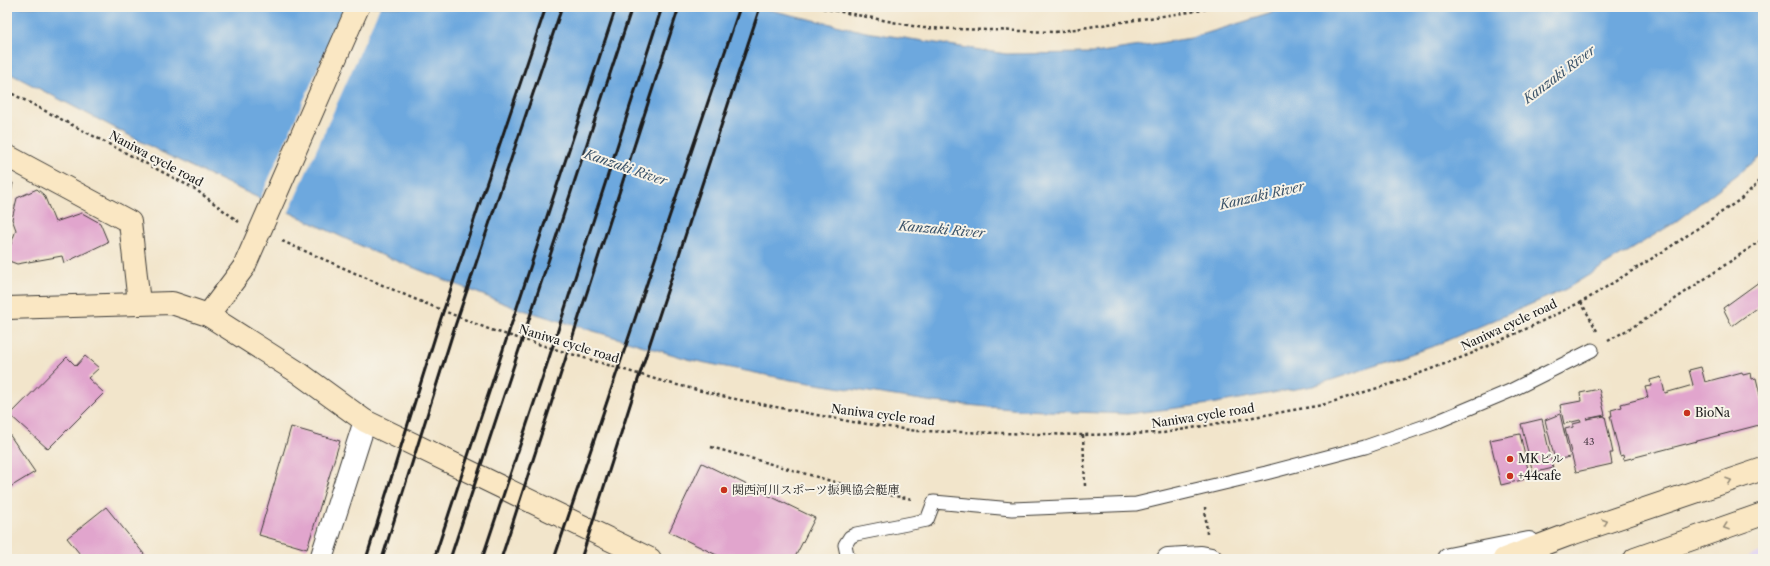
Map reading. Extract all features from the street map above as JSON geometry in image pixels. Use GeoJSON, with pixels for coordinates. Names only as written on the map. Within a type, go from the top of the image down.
{"type":"FeatureCollection","features":[{"type":"Feature","properties":{"kind":"street"},"geometry":{"type":"LineString","coordinates":[[208,315],[244,267],[358,7]]}},
{"type":"Feature","properties":{"kind":"street"},"geometry":{"type":"LineString","coordinates":[[7,156],[130,222],[139,303]]}},
{"type":"Feature","properties":{"kind":"street"},"geometry":{"type":"LineString","coordinates":[[7,308],[172,303],[208,315],[299,373],[365,421],[650,559]]}},
{"type":"Feature","properties":{"kind":"street"},"geometry":{"type":"LineString","coordinates":[[321,559],[365,421]]}},
{"type":"Feature","properties":{"kind":"street"},"geometry":{"type":"LineString","coordinates":[[1504,559],[1568,535],[1763,469]]}},
{"type":"Feature","properties":{"kind":"street"},"geometry":{"type":"LineString","coordinates":[[1635,559],[1763,514]]}},
{"type":"Feature","properties":{"kind":"street"},"geometry":{"type":"LineString","coordinates":[[1449,559],[1568,535]]}},
{"type":"Feature","properties":{"kind":"street"},"geometry":{"type":"LineString","coordinates":[[1168,559],[1211,559]]}},
{"type":"Feature","properties":{"kind":"lane"},"geometry":{"type":"LineString","coordinates":[[848,559],[845,545],[850,537],[866,531],[927,520],[934,502],[1012,509],[1136,504],[1266,473],[1365,447],[1427,426],[1510,391],[1592,350]]}},
{"type":"Feature","properties":{"kind":"path"},"geometry":{"type":"LineString","coordinates":[[817,7],[923,28],[1055,32],[1203,10],[1211,7]]}},
{"type":"Feature","properties":{"kind":"path","name":"Naniwa cycle road"},"geometry":{"type":"LineString","coordinates":[[7,91],[195,189],[244,224]]}},
{"type":"Feature","properties":{"kind":"path","name":"Naniwa cycle road"},"geometry":{"type":"LineString","coordinates":[[278,239],[412,298],[491,330],[665,382],[730,398],[853,422],[917,431],[1083,435],[1163,433],[1322,405],[1394,383],[1468,355],[1581,302],[1667,249],[1734,203],[1763,178]]}},
{"type":"Feature","properties":{"kind":"path"},"geometry":{"type":"LineString","coordinates":[[1592,350],[1646,319],[1763,239]]}},
{"type":"Feature","properties":{"kind":"path"},"geometry":{"type":"LineString","coordinates":[[1581,302],[1599,336]]}},
{"type":"Feature","properties":{"kind":"path"},"geometry":{"type":"LineString","coordinates":[[1083,435],[1085,488]]}},
{"type":"Feature","properties":{"kind":"path"},"geometry":{"type":"LineString","coordinates":[[711,447],[870,492],[934,502]]}},
{"type":"Feature","properties":{"kind":"path"},"geometry":{"type":"LineString","coordinates":[[1204,504],[1207,529]]}},
{"type":"Feature","properties":{"kind":"shaded area"},"geometry":{"type":"Polygon","coordinates":[[[1763,551],[1763,559],[1742,559],[1763,551]]]}},
{"type":"Feature","properties":{"kind":"water","name":"Kanzaki River"},"geometry":{"type":"Polygon","coordinates":[[[7,7],[757,7],[866,32],[1006,54],[1095,53],[1191,38],[1269,14],[1283,7],[1763,7],[1763,155],[1674,223],[1566,289],[1432,347],[1313,386],[1210,404],[1127,414],[1022,410],[934,402],[791,380],[691,360],[513,307],[374,252],[167,155],[7,72],[7,7]]]}},
{"type":"Feature","properties":{"kind":"pier"},"geometry":{"type":"Polygon","coordinates":[[[345,7],[380,7],[288,214],[259,201],[345,7]]]}},
{"type":"Feature","properties":{"kind":"building"},"geometry":{"type":"Polygon","coordinates":[[[7,182],[13,183],[8,209],[7,209],[7,182]]]}},
{"type":"Feature","properties":{"kind":"building"},"geometry":{"type":"Polygon","coordinates":[[[37,189],[44,195],[55,222],[82,213],[100,223],[108,242],[64,263],[62,256],[17,264],[9,261],[7,255],[16,230],[12,219],[17,198],[37,189]]]}},
{"type":"Feature","properties":{"kind":"building"},"geometry":{"type":"Polygon","coordinates":[[[1763,279],[1763,303],[1732,326],[1723,308],[1763,279]]]}},
{"type":"Feature","properties":{"kind":"building"},"geometry":{"type":"Polygon","coordinates":[[[85,356],[99,368],[88,378],[104,393],[48,449],[10,415],[67,357],[76,366],[85,356]]]}},
{"type":"Feature","properties":{"kind":"building","name":"BioNa"},"geometry":{"type":"Polygon","coordinates":[[[1701,367],[1705,382],[1742,372],[1743,375],[1751,373],[1752,379],[1756,378],[1763,407],[1763,424],[1624,460],[1623,455],[1620,456],[1610,416],[1612,416],[1611,410],[1622,407],[1621,404],[1648,397],[1645,387],[1651,386],[1650,380],[1661,377],[1665,393],[1693,385],[1689,370],[1701,367]]]}},
{"type":"Feature","properties":{"kind":"building"},"geometry":{"type":"Polygon","coordinates":[[[1599,389],[1605,415],[1586,419],[1605,416],[1613,453],[1610,453],[1612,464],[1576,472],[1565,429],[1573,427],[1573,424],[1581,422],[1580,420],[1564,424],[1560,405],[1581,401],[1580,393],[1599,389]]]}},
{"type":"Feature","properties":{"kind":"building"},"geometry":{"type":"Polygon","coordinates":[[[1560,414],[1570,457],[1555,460],[1545,420],[1560,414]]]}},
{"type":"Feature","properties":{"kind":"building"},"geometry":{"type":"Polygon","coordinates":[[[1542,419],[1553,468],[1533,473],[1521,424],[1542,419]]]}},
{"type":"Feature","properties":{"kind":"building"},"geometry":{"type":"Polygon","coordinates":[[[291,427],[340,441],[307,549],[259,535],[291,427]]]}},
{"type":"Feature","properties":{"kind":"building"},"geometry":{"type":"Polygon","coordinates":[[[9,434],[35,472],[7,489],[7,436],[9,434]]]}},
{"type":"Feature","properties":{"kind":"building","name":"MKビル"},"geometry":{"type":"Polygon","coordinates":[[[1520,434],[1530,478],[1501,485],[1490,440],[1520,434]]]}},
{"type":"Feature","properties":{"kind":"building","name":"関西河川スポーツ振興協会艇庫"},"geometry":{"type":"Polygon","coordinates":[[[702,463],[815,518],[794,559],[725,559],[669,532],[702,463]]]}},
{"type":"Feature","properties":{"kind":"building"},"geometry":{"type":"Polygon","coordinates":[[[106,507],[148,559],[84,559],[67,538],[106,507]]]}},
{"type":"Feature","properties":{"kind":"railway"},"geometry":{"type":"LineString","coordinates":[[366,559],[440,321],[546,7]]}},
{"type":"Feature","properties":{"kind":"railway"},"geometry":{"type":"LineString","coordinates":[[382,559],[455,326],[562,7]]}},
{"type":"Feature","properties":{"kind":"railway"},"geometry":{"type":"LineString","coordinates":[[434,559],[616,7]]}},
{"type":"Feature","properties":{"kind":"railway"},"geometry":{"type":"LineString","coordinates":[[450,559],[632,7]]}},
{"type":"Feature","properties":{"kind":"railway"},"geometry":{"type":"LineString","coordinates":[[482,559],[549,358],[662,7]]}},
{"type":"Feature","properties":{"kind":"railway"},"geometry":{"type":"LineString","coordinates":[[501,559],[679,7]]}},
{"type":"Feature","properties":{"kind":"railway"},"geometry":{"type":"LineString","coordinates":[[554,559],[740,7]]}},
{"type":"Feature","properties":{"kind":"railway"},"geometry":{"type":"LineString","coordinates":[[581,559],[760,7]]}},
{"type":"Feature","properties":{"kind":"place","name":"BioNa"},"geometry":{"type":"Point","coordinates":[1687,413]}},
{"type":"Feature","properties":{"kind":"place","name":"MKビル"},"geometry":{"type":"Point","coordinates":[1510,459]}},
{"type":"Feature","properties":{"kind":"place","name":"+44cafe"},"geometry":{"type":"Point","coordinates":[1510,476]}},
{"type":"Feature","properties":{"kind":"place","name":"関西河川スポーツ振興協会艇庫"},"geometry":{"type":"Point","coordinates":[724,490]}}]}
